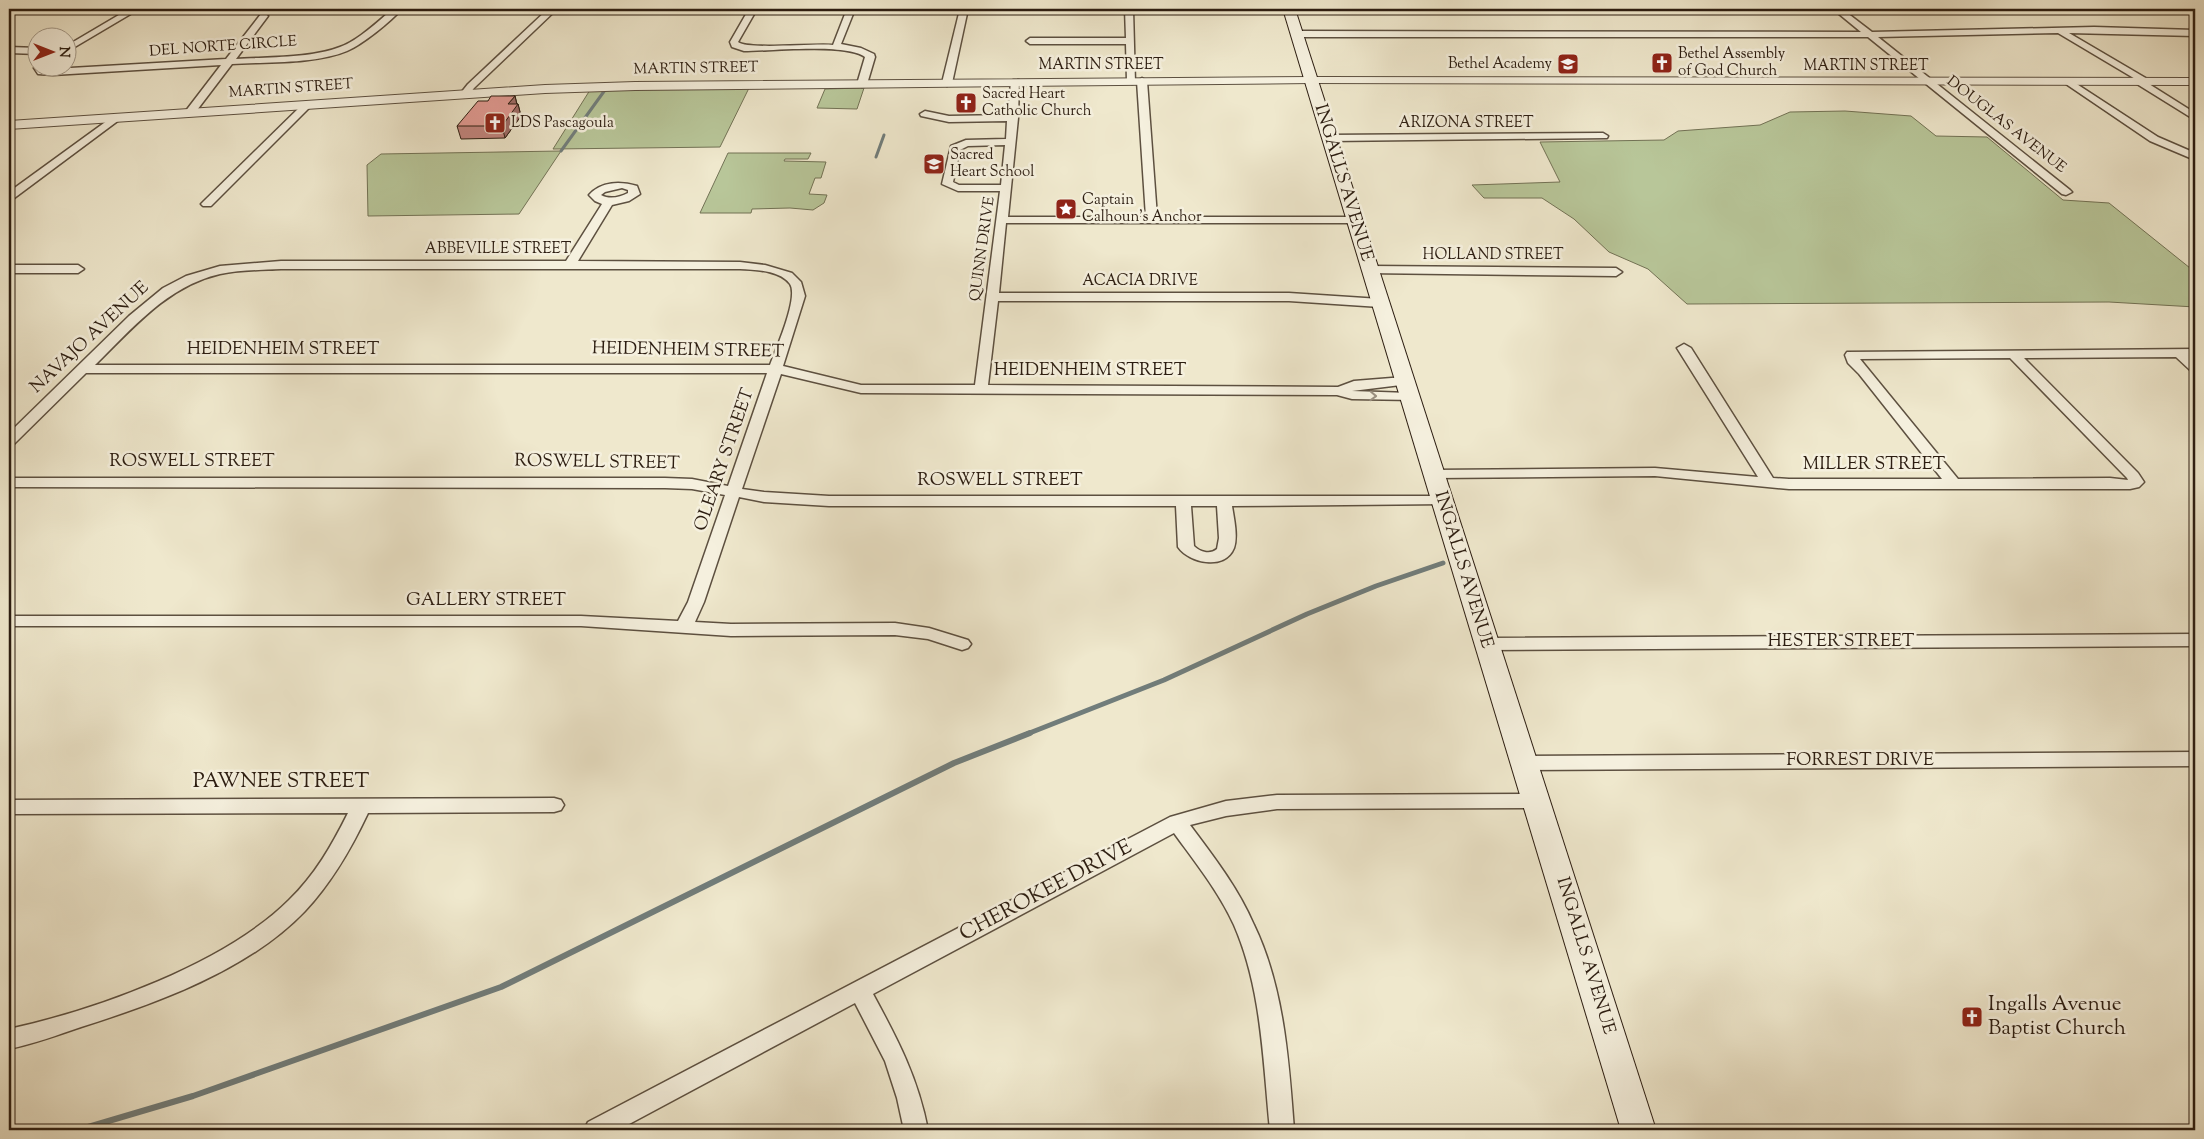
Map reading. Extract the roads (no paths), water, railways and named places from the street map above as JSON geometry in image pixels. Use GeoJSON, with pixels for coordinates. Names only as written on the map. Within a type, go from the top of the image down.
{"type":"FeatureCollection","features":[{"type":"Feature","properties":{"kind":"main road","name":"INGALLS AVENUE"},"geometry":{"type":"LineString","coordinates":[[1288,9],[1639,1130]]}},
{"type":"Feature","properties":{"kind":"street"},"geometry":{"type":"LineString","coordinates":[[78,42],[135,9]]}},
{"type":"Feature","properties":{"kind":"street","name":"DEL NORTE CIRCLE"},"geometry":{"type":"LineString","coordinates":[[78,71],[315,56],[337,52],[360,39],[398,9]]}},
{"type":"Feature","properties":{"kind":"street"},"geometry":{"type":"LineString","coordinates":[[465,94],[471,86],[554,9]]}},
{"type":"Feature","properties":{"kind":"street"},"geometry":{"type":"LineString","coordinates":[[753,9],[734,42],[738,47],[752,49],[838,47],[869,54],[870,57],[862,84]]}},
{"type":"Feature","properties":{"kind":"street"},"geometry":{"type":"LineString","coordinates":[[838,47],[850,9]]}},
{"type":"Feature","properties":{"kind":"street"},"geometry":{"type":"LineString","coordinates":[[947,83],[964,9]]}},
{"type":"Feature","properties":{"kind":"street"},"geometry":{"type":"LineString","coordinates":[[1129,9],[1130,42],[1137,81],[1152,220]]}},
{"type":"Feature","properties":{"kind":"street","name":"DOUGLAS AVENUE"},"geometry":{"type":"LineString","coordinates":[[1837,9],[2066,192]]}},
{"type":"Feature","properties":{"kind":"street"},"geometry":{"type":"LineString","coordinates":[[190,112],[264,16]]}},
{"type":"Feature","properties":{"kind":"street"},"geometry":{"type":"LineString","coordinates":[[1296,34],[1784,35],[2119,31],[2195,34]]}},
{"type":"Feature","properties":{"kind":"street"},"geometry":{"type":"LineString","coordinates":[[2060,32],[2094,50],[2195,117]]}},
{"type":"Feature","properties":{"kind":"street"},"geometry":{"type":"LineString","coordinates":[[1030,41],[1130,42]]}},
{"type":"Feature","properties":{"kind":"street"},"geometry":{"type":"LineString","coordinates":[[9,50],[28,51]]}},
{"type":"Feature","properties":{"kind":"street","name":"MARTIN STREET"},"geometry":{"type":"LineString","coordinates":[[9,125],[465,94],[635,86],[862,84],[917,86],[947,83],[1311,80],[2195,82]]}},
{"type":"Feature","properties":{"kind":"street","name":"QUINN DRIVE"},"geometry":{"type":"LineString","coordinates":[[981,389],[991,297],[1001,220],[1004,211],[1016,82]]}},
{"type":"Feature","properties":{"kind":"street"},"geometry":{"type":"LineString","coordinates":[[2070,82],[2154,139],[2195,157]]}},
{"type":"Feature","properties":{"kind":"street"},"geometry":{"type":"LineString","coordinates":[[207,204],[307,105]]}},
{"type":"Feature","properties":{"kind":"street"},"geometry":{"type":"LineString","coordinates":[[925,114],[949,119],[1013,118]]}},
{"type":"Feature","properties":{"kind":"street"},"geometry":{"type":"LineString","coordinates":[[9,197],[115,118]]}},
{"type":"Feature","properties":{"kind":"street","name":"ARIZONA STREET"},"geometry":{"type":"LineString","coordinates":[[1329,138],[1603,136]]}},
{"type":"Feature","properties":{"kind":"street"},"geometry":{"type":"LineString","coordinates":[[1006,188],[958,188],[948,184],[955,148],[966,143],[1010,142]]}},
{"type":"Feature","properties":{"kind":"street"},"geometry":{"type":"LineString","coordinates":[[570,265],[609,202]]}},
{"type":"Feature","properties":{"kind":"street"},"geometry":{"type":"LineString","coordinates":[[1001,220],[1355,220]]}},
{"type":"Feature","properties":{"kind":"street","name":"ABBEVILLE STREET"},"geometry":{"type":"LineString","coordinates":[[206,274],[234,268],[281,265],[570,265],[756,266],[789,277]]}},
{"type":"Feature","properties":{"kind":"street"},"geometry":{"type":"LineString","coordinates":[[9,269],[78,269]]}},
{"type":"Feature","properties":{"kind":"street","name":"HOLLAND STREET"},"geometry":{"type":"LineString","coordinates":[[1376,288],[1616,272]]}},
{"type":"Feature","properties":{"kind":"street","name":"NAVAJO AVENUE"},"geometry":{"type":"LineString","coordinates":[[9,441],[149,305],[177,285],[206,274]]}},
{"type":"Feature","properties":{"kind":"street","name":"OLEARY STREET"},"geometry":{"type":"LineString","coordinates":[[684,627],[696,602],[797,306],[799,291],[796,284],[789,277]]}},
{"type":"Feature","properties":{"kind":"street","name":"ACACIA DRIVE"},"geometry":{"type":"LineString","coordinates":[[991,297],[1289,297],[1376,288]]}},
{"type":"Feature","properties":{"kind":"street"},"geometry":{"type":"LineString","coordinates":[[1684,348],[1769,483]]}},
{"type":"Feature","properties":{"kind":"street"},"geometry":{"type":"LineString","coordinates":[[2179,353],[2195,367]]}},
{"type":"Feature","properties":{"kind":"street"},"geometry":{"type":"LineString","coordinates":[[1954,484],[1864,370],[1852,360],[1852,355],[2195,353]]}},
{"type":"Feature","properties":{"kind":"street","name":"MILLER STREET"},"geometry":{"type":"LineString","coordinates":[[1434,474],[1655,472],[1769,483],[2122,485],[2136,482],[2133,476],[2117,462],[2013,354]]}},
{"type":"Feature","properties":{"kind":"street","name":"HEIDENHEIM STREET"},"geometry":{"type":"LineString","coordinates":[[84,369],[775,370],[803,373],[844,387],[861,389],[1338,390],[1352,395],[1407,389]]}},
{"type":"Feature","properties":{"kind":"street","name":"ROSWELL STREET"},"geometry":{"type":"LineString","coordinates":[[9,482],[665,483],[692,484],[764,498],[829,501],[1442,501]]}},
{"type":"Feature","properties":{"kind":"street"},"geometry":{"type":"LineString","coordinates":[[1183,501],[1186,547],[1195,556],[1205,557],[1222,554],[1226,550],[1228,540],[1224,501]]}},
{"type":"Feature","properties":{"kind":"street","name":"GALLERY STREET"},"geometry":{"type":"LineString","coordinates":[[9,621],[581,621],[731,630],[895,629],[929,634],[962,644]]}},
{"type":"Feature","properties":{"kind":"street","name":"HESTER STREET"},"geometry":{"type":"LineString","coordinates":[[1487,644],[2195,640]]}},
{"type":"Feature","properties":{"kind":"street","name":"FORREST DRIVE"},"geometry":{"type":"LineString","coordinates":[[1524,763],[2195,759]]}},
{"type":"Feature","properties":{"kind":"street","name":"CHEROKEE DRIVE"},"geometry":{"type":"LineString","coordinates":[[596,1130],[1176,822],[1204,812],[1242,805],[1278,802],[1536,801]]}},
{"type":"Feature","properties":{"kind":"street"},"geometry":{"type":"LineString","coordinates":[[9,1039],[108,1010],[164,989],[202,971],[245,946],[285,915],[318,882],[337,854],[362,806]]}},
{"type":"Feature","properties":{"kind":"street","name":"PAWNEE STREET"},"geometry":{"type":"LineString","coordinates":[[9,807],[554,806]]}},
{"type":"Feature","properties":{"kind":"street"},"geometry":{"type":"LineString","coordinates":[[1176,822],[1234,904],[1251,941],[1261,972],[1268,1009],[1282,1130]]}},
{"type":"Feature","properties":{"kind":"street"},"geometry":{"type":"LineString","coordinates":[[860,991],[896,1059],[909,1098],[916,1130]]}},
{"type":"Feature","properties":{"kind":"waterway"},"geometry":{"type":"LineString","coordinates":[[561,151],[605,90]]}},
{"type":"Feature","properties":{"kind":"waterway"},"geometry":{"type":"LineString","coordinates":[[876,157],[884,135]]}},
{"type":"Feature","properties":{"kind":"waterway"},"geometry":{"type":"LineString","coordinates":[[1027,734],[1164,680],[1307,614],[1376,586],[1443,563]]}},
{"type":"Feature","properties":{"kind":"waterway"},"geometry":{"type":"LineString","coordinates":[[78,1130],[193,1096],[501,987],[954,763],[1030,733]]}},
{"type":"Feature","properties":{"kind":"place","name":"Bethel Assembly of God Church"},"geometry":{"type":"Point","coordinates":[1662,63]}},
{"type":"Feature","properties":{"kind":"place","name":"Bethel Academy"},"geometry":{"type":"Point","coordinates":[1568,64]}},
{"type":"Feature","properties":{"kind":"place","name":"Sacred Heart Catholic Church"},"geometry":{"type":"Point","coordinates":[966,103]}},
{"type":"Feature","properties":{"kind":"place","name":"LDS Pascagoula"},"geometry":{"type":"Point","coordinates":[495,123]}},
{"type":"Feature","properties":{"kind":"place","name":"Sacred Heart School"},"geometry":{"type":"Point","coordinates":[934,164]}},
{"type":"Feature","properties":{"kind":"place","name":"Captain Calhoun's Anchor"},"geometry":{"type":"Point","coordinates":[1066,209]}},
{"type":"Feature","properties":{"kind":"place","name":"Ingalls Avenue Baptist Church"},"geometry":{"type":"Point","coordinates":[1972,1017]}}]}
